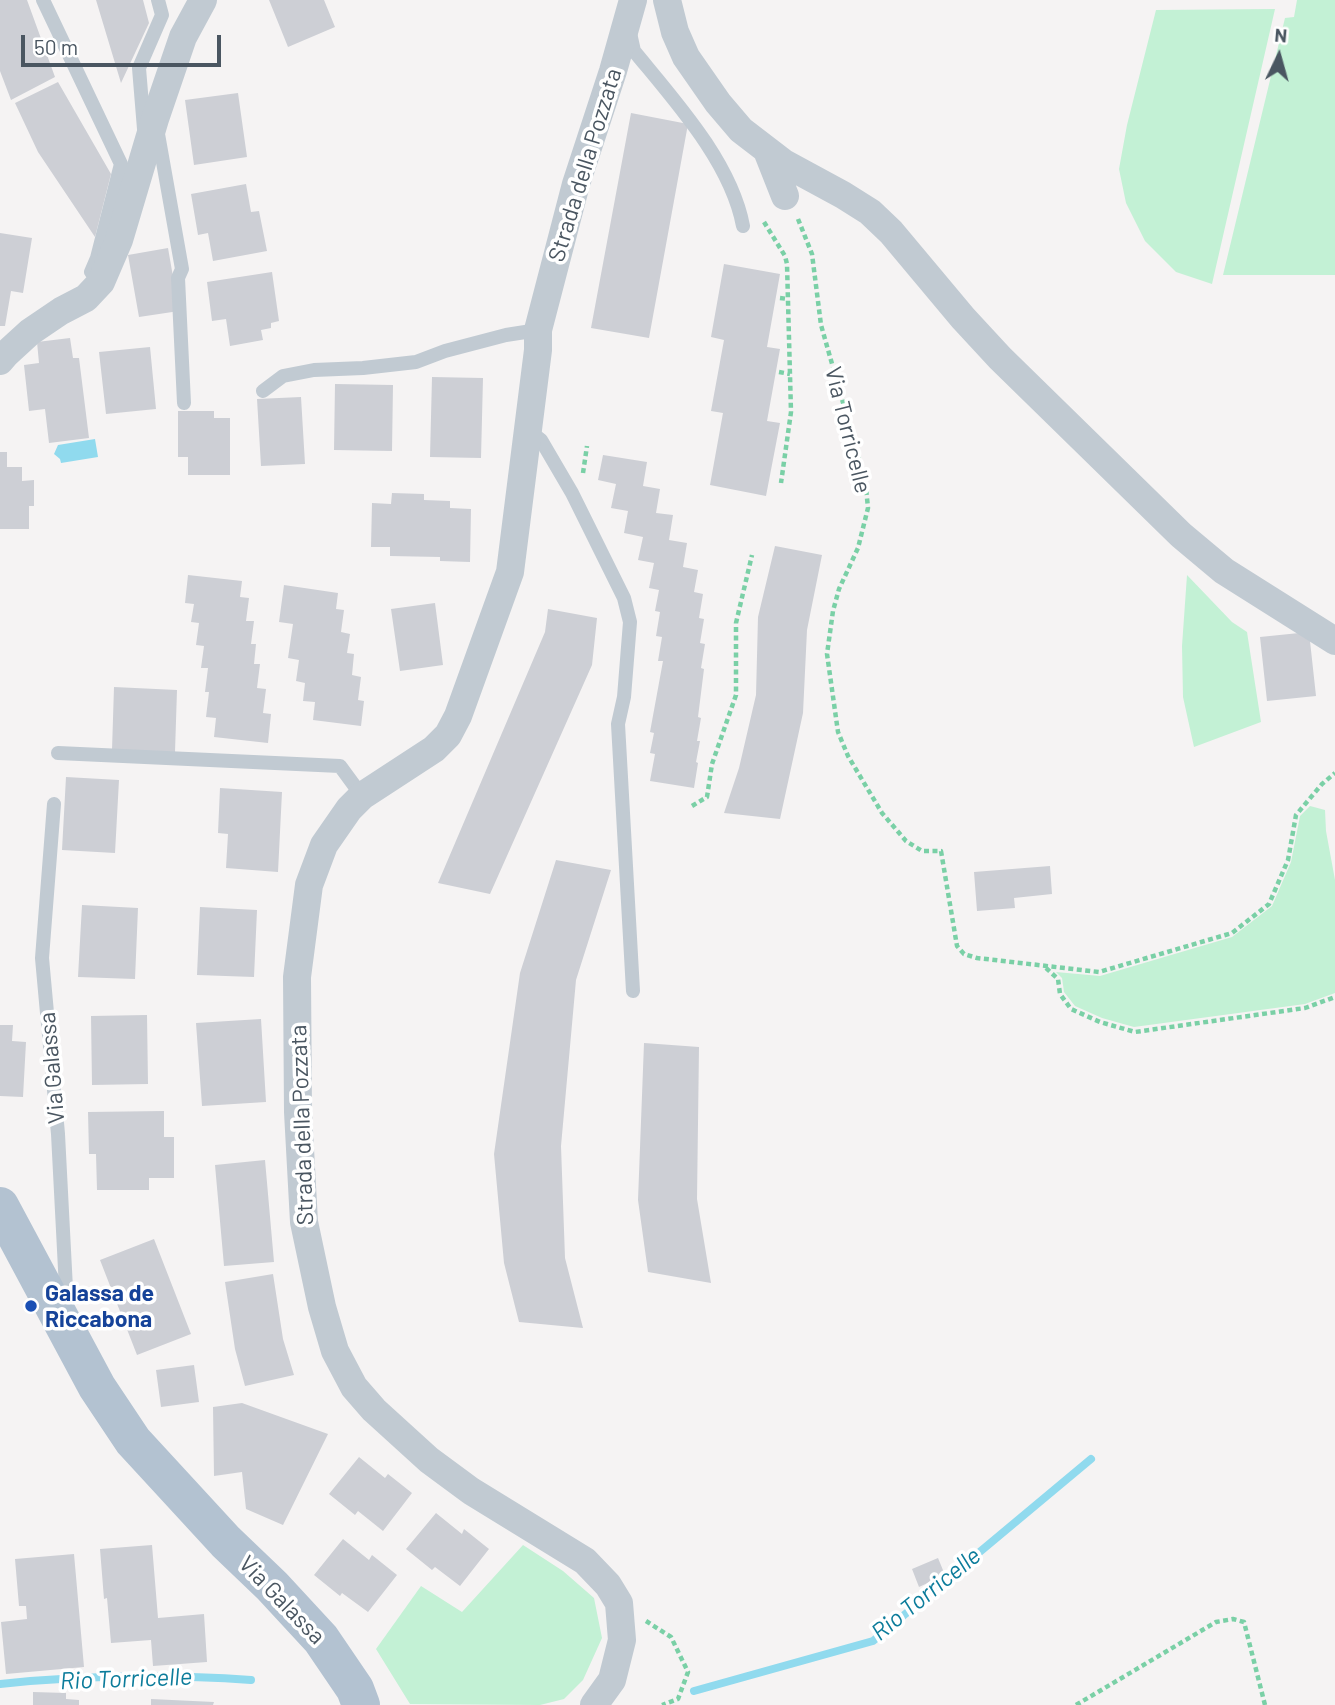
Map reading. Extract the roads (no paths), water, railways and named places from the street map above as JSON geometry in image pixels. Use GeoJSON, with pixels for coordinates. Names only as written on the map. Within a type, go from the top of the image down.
{"type":"FeatureCollection","features":[{"type":"Feature","properties":{"kind":"main road","name":"Via Galassa"},"geometry":{"type":"LineString","coordinates":[[0,1206],[97,1387],[134,1441],[226,1542],[321,1639],[364,1700]]}},
{"type":"Feature","properties":{"kind":"street"},"geometry":{"type":"LineString","coordinates":[[667,0],[675,33],[687,57],[702,82],[741,130],[768,153],[870,212],[891,232],[1000,358],[1181,534],[1224,571],[1335,641]]}},
{"type":"Feature","properties":{"kind":"street"},"geometry":{"type":"LineString","coordinates":[[0,362],[30,332],[86,298],[101,282],[119,240],[155,119],[195,7]]}},
{"type":"Feature","properties":{"kind":"street","name":"Strada della Pozzata"},"geometry":{"type":"LineString","coordinates":[[594,1705],[612,1680],[622,1640],[619,1603],[608,1585],[585,1561],[471,1491],[399,1434],[354,1387],[335,1351],[322,1307],[304,1222],[298,1112],[297,977],[309,885],[324,845],[349,809],[362,796],[434,749],[448,734],[458,716],[510,572],[538,350],[538,330],[576,184],[630,11]]}},
{"type":"Feature","properties":{"kind":"street"},"geometry":{"type":"LineString","coordinates":[[768,153],[785,196]]}},
{"type":"Feature","properties":{"kind":"lane"},"geometry":{"type":"LineString","coordinates":[[43,0],[121,164],[97,258],[76,305]]}},
{"type":"Feature","properties":{"kind":"lane"},"geometry":{"type":"LineString","coordinates":[[146,147],[139,68],[162,15],[158,0]]}},
{"type":"Feature","properties":{"kind":"lane"},"geometry":{"type":"LineString","coordinates":[[630,11],[634,51],[707,145],[739,204],[743,226]]}},
{"type":"Feature","properties":{"kind":"lane"},"geometry":{"type":"LineString","coordinates":[[155,119],[182,269],[178,278],[184,403]]}},
{"type":"Feature","properties":{"kind":"lane"},"geometry":{"type":"LineString","coordinates":[[263,391],[283,376],[314,370],[416,362],[494,338],[538,330]]}},
{"type":"Feature","properties":{"kind":"lane"},"geometry":{"type":"LineString","coordinates":[[527,429],[541,440],[572,493],[624,598],[630,622],[624,697],[618,724],[633,991]]}},
{"type":"Feature","properties":{"kind":"lane"},"geometry":{"type":"LineString","coordinates":[[58,753],[340,766],[362,796]]}},
{"type":"Feature","properties":{"kind":"lane","name":"Via Galassa"},"geometry":{"type":"LineString","coordinates":[[54,803],[42,958],[58,1134],[69,1334]]}},
{"type":"Feature","properties":{"kind":"water"},"geometry":{"type":"Polygon","coordinates":[[[95,439],[98,457],[61,463],[54,454],[58,445],[95,439]]]}},
{"type":"Feature","properties":{"kind":"waterway","name":"Rio Torricelle"},"geometry":{"type":"LineString","coordinates":[[694,1691],[873,1641],[1091,1459]]}},
{"type":"Feature","properties":{"kind":"waterway","name":"Rio Torricelle"},"geometry":{"type":"LineString","coordinates":[[0,1684],[125,1676],[251,1680]]}},
{"type":"Feature","properties":{"kind":"place","name":"Galassa de Riccabona"},"geometry":{"type":"Point","coordinates":[31,1306]}}]}
